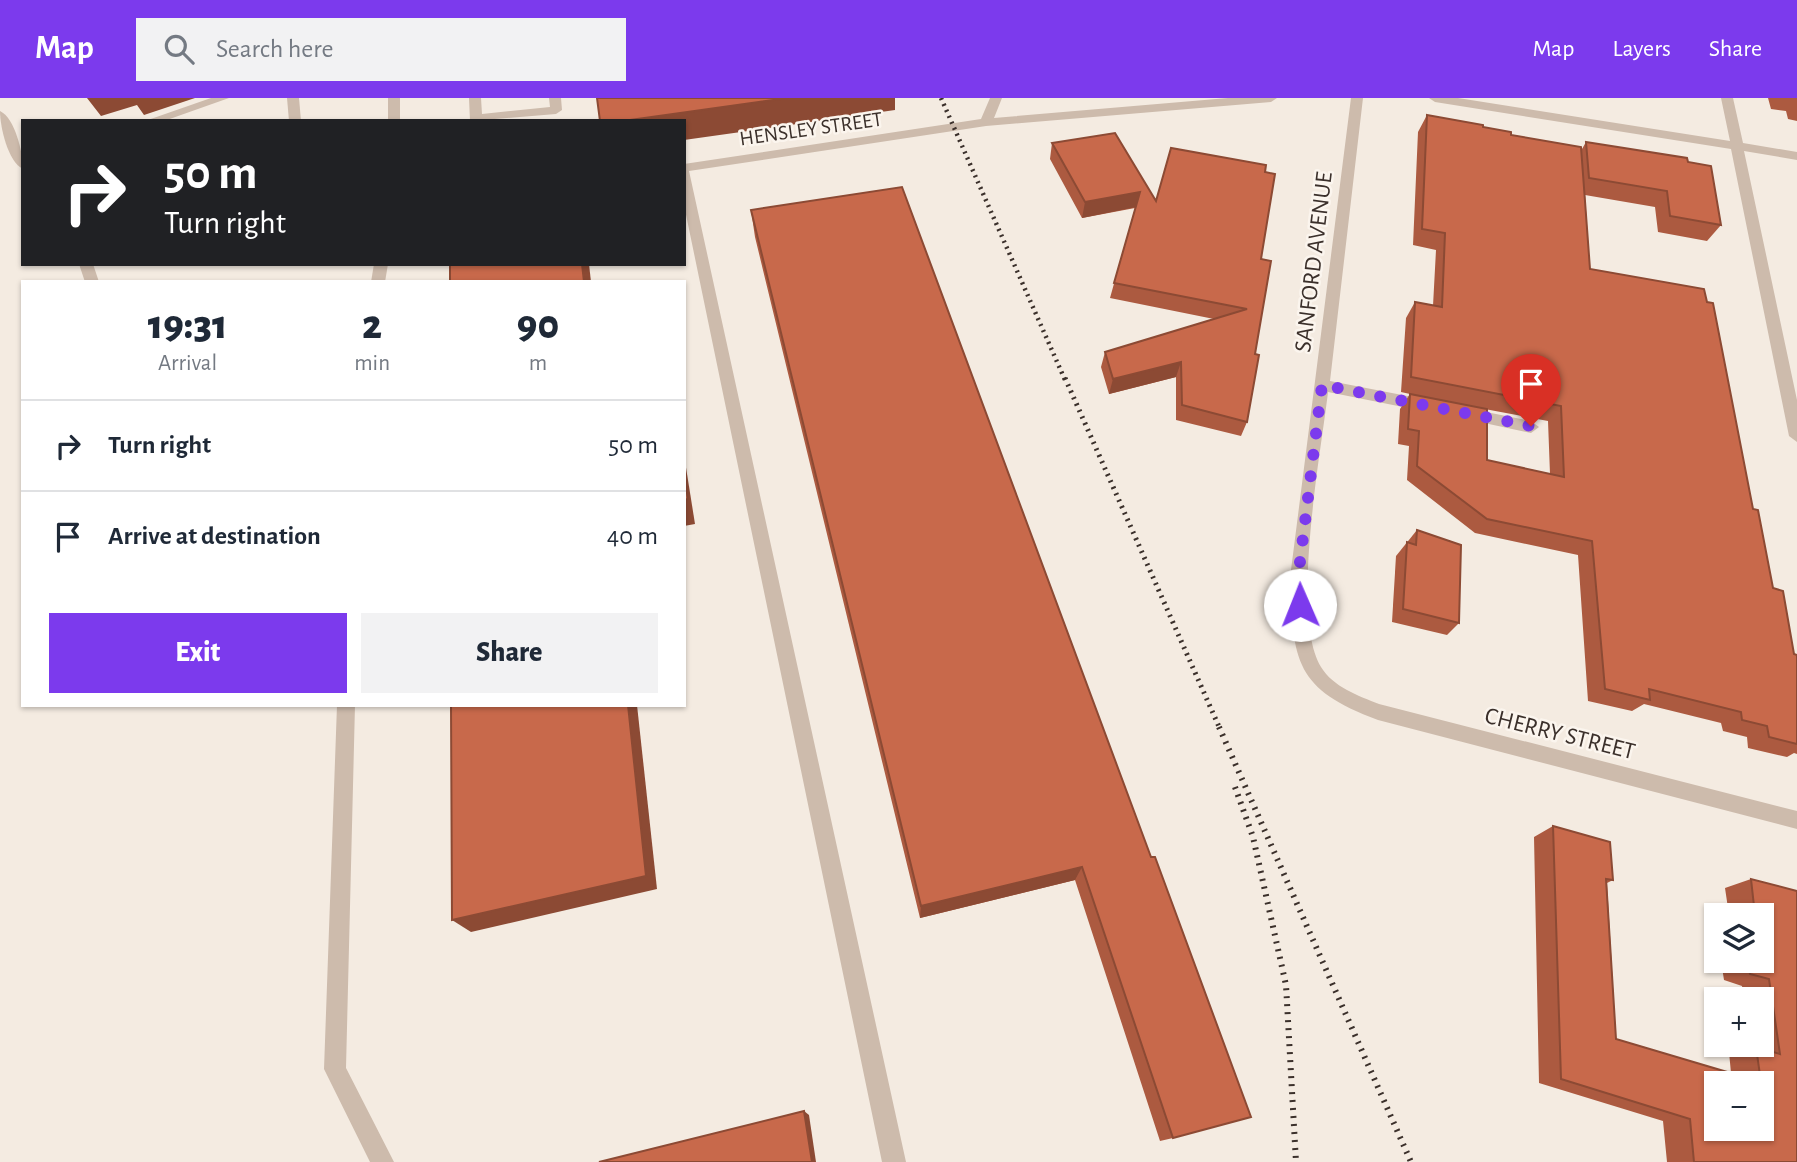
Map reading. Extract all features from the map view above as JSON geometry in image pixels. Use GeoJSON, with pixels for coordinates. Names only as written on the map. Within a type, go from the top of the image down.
{"type":"FeatureCollection","features":[{"type":"Feature","properties":{"kind":"street"},"geometry":{"type":"LineString","coordinates":[[157,119],[223,98]]}},
{"type":"Feature","properties":{"kind":"street"},"geometry":{"type":"LineString","coordinates":[[293,98],[295,119]]}},
{"type":"Feature","properties":{"kind":"street"},"geometry":{"type":"LineString","coordinates":[[394,98],[394,119]]}},
{"type":"Feature","properties":{"kind":"street"},"geometry":{"type":"LineString","coordinates":[[475,98],[476,119]]}},
{"type":"Feature","properties":{"kind":"street"},"geometry":{"type":"LineString","coordinates":[[484,119],[556,110],[555,98]]}},
{"type":"Feature","properties":{"kind":"street"},"geometry":{"type":"LineString","coordinates":[[986,122],[996,98]]}},
{"type":"Feature","properties":{"kind":"street","name":"HENSLEY STREET"},"geometry":{"type":"LineString","coordinates":[[686,170],[986,122],[1270,98]]}},
{"type":"Feature","properties":{"kind":"street","name":"SANFORD AVENUE"},"geometry":{"type":"LineString","coordinates":[[1318,679],[1301,632],[1298,578],[1357,98]]}},
{"type":"Feature","properties":{"kind":"street"},"geometry":{"type":"LineString","coordinates":[[1435,98],[1797,156]]}},
{"type":"Feature","properties":{"kind":"street"},"geometry":{"type":"LineString","coordinates":[[1727,98],[1797,436]]}},
{"type":"Feature","properties":{"kind":"street"},"geometry":{"type":"LineString","coordinates":[[0,115],[21,158]]}},
{"type":"Feature","properties":{"kind":"street"},"geometry":{"type":"LineString","coordinates":[[686,179],[894,1162]]}},
{"type":"Feature","properties":{"kind":"street"},"geometry":{"type":"LineString","coordinates":[[1322,385],[1531,426]]}},
{"type":"Feature","properties":{"kind":"street","name":"CHERRY STREET"},"geometry":{"type":"LineString","coordinates":[[1318,679],[1347,699],[1378,712],[1797,820]]}},
{"type":"Feature","properties":{"kind":"street"},"geometry":{"type":"LineString","coordinates":[[346,707],[335,1069],[382,1162]]}},
{"type":"Feature","properties":{"kind":"building"},"geometry":{"type":"Polygon","coordinates":[[[597,98],[788,98],[637,119],[600,119],[597,98]]]}},
{"type":"Feature","properties":{"kind":"building"},"geometry":{"type":"Polygon","coordinates":[[[1427,115],[1483,125],[1511,132],[1511,135],[1581,147],[1590,269],[1704,289],[1707,302],[1713,303],[1753,509],[1758,510],[1773,588],[1783,591],[1794,654],[1797,655],[1797,744],[1769,737],[1767,726],[1742,720],[1741,712],[1649,689],[1650,700],[1605,689],[1592,541],[1487,519],[1417,466],[1419,431],[1408,429],[1410,394],[1487,409],[1487,460],[1564,477],[1561,406],[1411,377],[1415,302],[1442,307],[1445,233],[1422,229],[1427,115]]]}},
{"type":"Feature","properties":{"kind":"building"},"geometry":{"type":"Polygon","coordinates":[[[1115,133],[1156,201],[1171,148],[1266,165],[1265,172],[1275,174],[1261,259],[1271,261],[1255,354],[1259,355],[1247,422],[1182,405],[1181,362],[1113,379],[1105,352],[1247,309],[1114,283],[1140,192],[1085,202],[1052,143],[1115,133]]]}},
{"type":"Feature","properties":{"kind":"building"},"geometry":{"type":"Polygon","coordinates":[[[1586,142],[1687,158],[1688,162],[1711,166],[1721,225],[1670,216],[1667,191],[1589,178],[1586,142]]]}},
{"type":"Feature","properties":{"kind":"building"},"geometry":{"type":"Polygon","coordinates":[[[902,187],[1151,857],[1155,857],[1251,1117],[1173,1138],[1082,867],[921,906],[751,210],[902,187]]]}},
{"type":"Feature","properties":{"kind":"building"},"geometry":{"type":"Polygon","coordinates":[[[450,266],[582,266],[584,280],[450,280],[450,266]]]}},
{"type":"Feature","properties":{"kind":"building"},"geometry":{"type":"Polygon","coordinates":[[[1417,530],[1461,545],[1459,623],[1403,609],[1407,542],[1416,545],[1417,530]]]}},
{"type":"Feature","properties":{"kind":"building"},"geometry":{"type":"Polygon","coordinates":[[[451,707],[628,707],[646,876],[452,920],[451,707]]]}},
{"type":"Feature","properties":{"kind":"building"},"geometry":{"type":"Polygon","coordinates":[[[1553,826],[1610,842],[1613,880],[1606,879],[1616,1039],[1724,1071],[1704,1071],[1704,1141],[1774,1141],[1774,1071],[1759,1071],[1757,1057],[1774,1057],[1774,1052],[1780,1054],[1774,1013],[1774,987],[1770,987],[1769,979],[1750,973],[1774,973],[1774,903],[1754,903],[1751,879],[1797,891],[1797,1162],[1694,1162],[1690,1119],[1561,1079],[1553,826]]]}},
{"type":"Feature","properties":{"kind":"building"},"geometry":{"type":"Polygon","coordinates":[[[804,1111],[812,1162],[599,1162],[804,1111]]]}},
{"type":"Feature","properties":{"kind":"railway"},"geometry":{"type":"LineString","coordinates":[[941,98],[1065,380]]}},
{"type":"Feature","properties":{"kind":"railway"},"geometry":{"type":"LineString","coordinates":[[1065,378],[1220,729]]}},
{"type":"Feature","properties":{"kind":"railway"},"geometry":{"type":"LineString","coordinates":[[1219,727],[1411,1162]]}},
{"type":"Feature","properties":{"kind":"railway"},"geometry":{"type":"LineString","coordinates":[[1235,787],[1253,837],[1286,985],[1296,1162]]}},
{"type":"Feature","properties":{"kind":"route"},"geometry":{"type":"LineString","coordinates":[[1300,605],[1298,578],[1322,385],[1531,426]]}}]}
